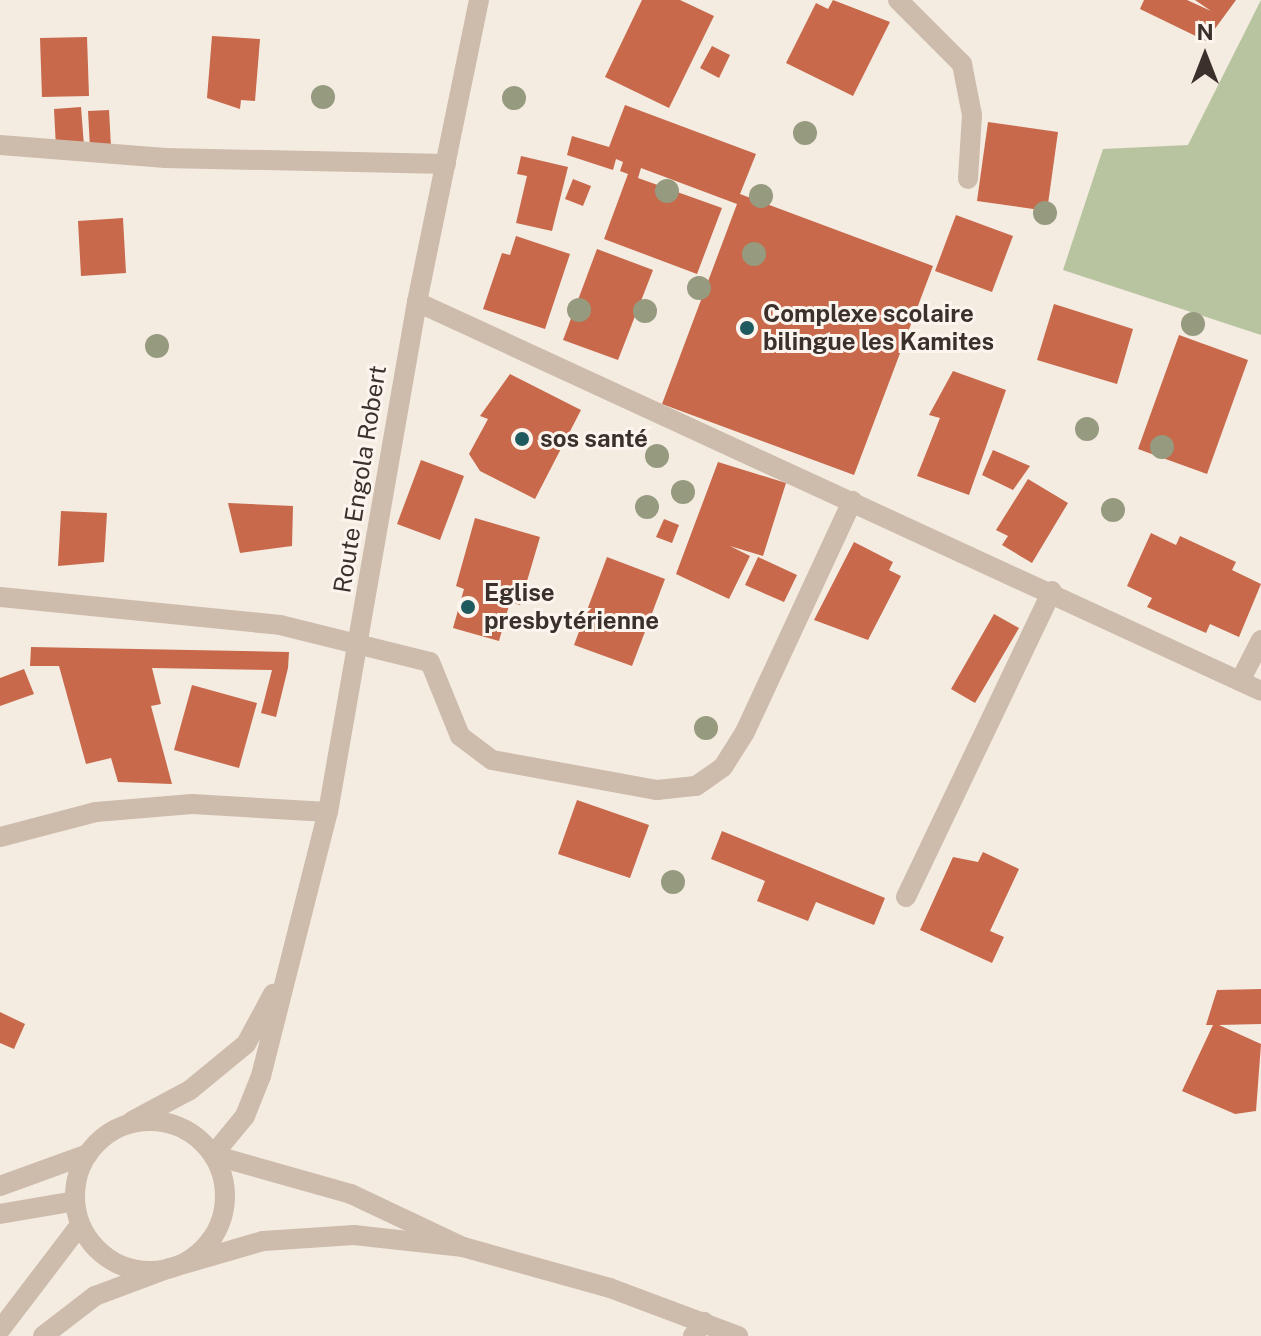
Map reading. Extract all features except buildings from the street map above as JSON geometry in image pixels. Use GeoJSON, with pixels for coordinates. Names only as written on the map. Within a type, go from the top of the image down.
{"type":"FeatureCollection","features":[{"type":"Feature","properties":{"kind":"street","name":"Route Engola Robert"},"geometry":{"type":"LineString","coordinates":[[213,1155],[245,1116],[328,812],[417,302],[479,0]]}},
{"type":"Feature","properties":{"kind":"street"},"geometry":{"type":"LineString","coordinates":[[898,0],[962,64],[972,115],[968,179]]}},
{"type":"Feature","properties":{"kind":"street"},"geometry":{"type":"LineString","coordinates":[[0,145],[165,158],[446,164]]}},
{"type":"Feature","properties":{"kind":"street"},"geometry":{"type":"LineString","coordinates":[[417,302],[1052,591],[1261,691]]}},
{"type":"Feature","properties":{"kind":"street"},"geometry":{"type":"LineString","coordinates":[[0,597],[280,625],[359,645],[437,667],[460,736],[492,760],[657,790],[696,786],[723,767],[745,732],[852,501]]}},
{"type":"Feature","properties":{"kind":"street"},"geometry":{"type":"LineString","coordinates":[[906,897],[1052,591]]}},
{"type":"Feature","properties":{"kind":"street"},"geometry":{"type":"LineString","coordinates":[[1240,681],[1261,640]]}},
{"type":"Feature","properties":{"kind":"street"},"geometry":{"type":"LineString","coordinates":[[0,837],[96,812],[192,804],[328,812]]}},
{"type":"Feature","properties":{"kind":"street","name":"Route Engola Robert"},"geometry":{"type":"LineString","coordinates":[[122,1127],[190,1090],[246,1044],[288,965]]}},
{"type":"Feature","properties":{"kind":"street"},"geometry":{"type":"LineString","coordinates":[[0,1186],[88,1154],[122,1127],[173,1125],[213,1155],[351,1194],[463,1247],[698,1329],[738,1336]]}},
{"type":"Feature","properties":{"kind":"street"},"geometry":{"type":"LineString","coordinates":[[88,1154],[75,1201],[80,1225],[92,1244],[127,1267],[170,1268],[200,1251],[221,1223],[225,1200],[213,1155]]}},
{"type":"Feature","properties":{"kind":"street"},"geometry":{"type":"LineString","coordinates":[[0,1214],[75,1201]]}},
{"type":"Feature","properties":{"kind":"street"},"geometry":{"type":"LineString","coordinates":[[0,1330],[80,1225]]}},
{"type":"Feature","properties":{"kind":"street"},"geometry":{"type":"LineString","coordinates":[[43,1336],[95,1296],[170,1268],[293,1239],[354,1235],[463,1247]]}},
{"type":"Feature","properties":{"kind":"green space"},"geometry":{"type":"Polygon","coordinates":[[[1261,0],[1261,335],[1063,270],[1103,149],[1188,145],[1261,0]]]}},
{"type":"Feature","properties":{"kind":"place","name":"Complexe scolaire bilingue les Kamites"},"geometry":{"type":"Point","coordinates":[747,328]}},
{"type":"Feature","properties":{"kind":"place","name":"sos santé"},"geometry":{"type":"Point","coordinates":[522,439]}},
{"type":"Feature","properties":{"kind":"place","name":"Eglise presbytérienne"},"geometry":{"type":"Point","coordinates":[468,607]}}]}
